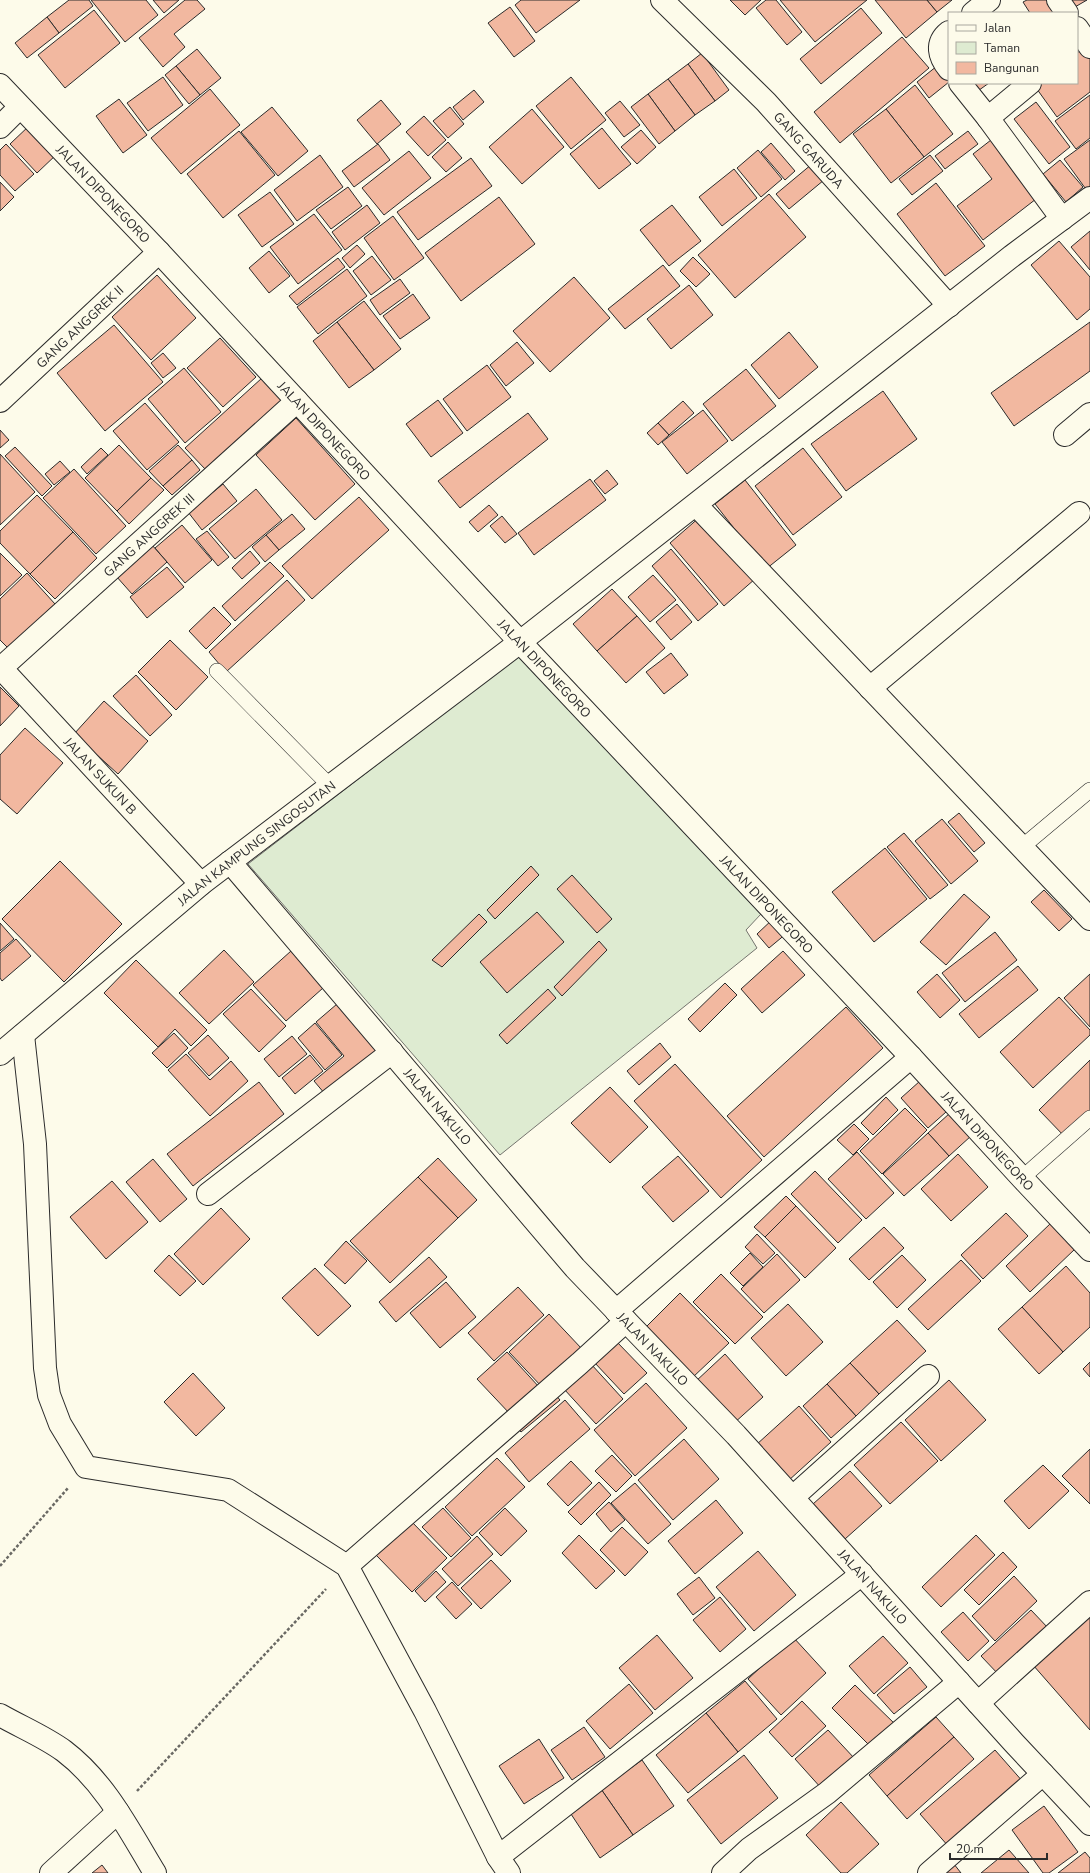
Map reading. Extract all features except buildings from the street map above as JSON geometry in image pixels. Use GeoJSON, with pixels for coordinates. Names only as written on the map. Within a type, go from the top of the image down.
{"type":"FeatureCollection","features":[{"type":"Feature","properties":{"kind":"street","name":"GANG GARUDA"},"geometry":{"type":"LineString","coordinates":[[662,0],[766,102],[949,306]]}},
{"type":"Feature","properties":{"kind":"street"},"geometry":{"type":"LineString","coordinates":[[974,12],[989,0]]}},
{"type":"Feature","properties":{"kind":"street"},"geometry":{"type":"LineString","coordinates":[[1058,0],[1066,12]]}},
{"type":"Feature","properties":{"kind":"street"},"geometry":{"type":"LineString","coordinates":[[948,33],[940,44],[940,52],[943,62],[948,68]]}},
{"type":"Feature","properties":{"kind":"street"},"geometry":{"type":"LineString","coordinates":[[961,84],[988,118],[1062,219]]}},
{"type":"Feature","properties":{"kind":"street"},"geometry":{"type":"LineString","coordinates":[[988,118],[1029,84]]}},
{"type":"Feature","properties":{"kind":"street","name":"JALAN DIPONEGORO"},"geometry":{"type":"LineString","coordinates":[[0,85],[159,252],[520,642],[911,1057],[1090,1250]]}},
{"type":"Feature","properties":{"kind":"street"},"geometry":{"type":"LineString","coordinates":[[0,126],[20,107]]}},
{"type":"Feature","properties":{"kind":"street","name":"JALAN KAMPUNG SINGOSUTAN"},"geometry":{"type":"LineString","coordinates":[[0,1054],[201,884],[520,642],[949,306],[1090,198]]}},
{"type":"Feature","properties":{"kind":"street","name":"GANG ANGGREK II"},"geometry":{"type":"LineString","coordinates":[[0,401],[159,252]]}},
{"type":"Feature","properties":{"kind":"street","name":"GANG ANGGREK III"},"geometry":{"type":"LineString","coordinates":[[0,668],[297,401]]}},
{"type":"Feature","properties":{"kind":"street"},"geometry":{"type":"LineString","coordinates":[[1065,435],[1090,414]]}},
{"type":"Feature","properties":{"kind":"street"},"geometry":{"type":"LineString","coordinates":[[696,505],[1090,919]]}},
{"type":"Feature","properties":{"kind":"street"},"geometry":{"type":"LineString","coordinates":[[870,688],[1079,513]]}},
{"type":"Feature","properties":{"kind":"street","name":"JALAN SUKUN B"},"geometry":{"type":"LineString","coordinates":[[0,668],[201,884]]}},
{"type":"Feature","properties":{"kind":"street","name":"JALAN NAKULO"},"geometry":{"type":"LineString","coordinates":[[230,862],[575,1268],[736,1434],[978,1703],[1090,1824]]}},
{"type":"Feature","properties":{"kind":"street"},"geometry":{"type":"LineString","coordinates":[[23,1035],[35,1144],[45,1368],[49,1395],[60,1424],[86,1467],[228,1490],[347,1566],[425,1711],[504,1865],[862,1574]]}},
{"type":"Feature","properties":{"kind":"street"},"geometry":{"type":"LineString","coordinates":[[208,1194],[392,1052]]}},
{"type":"Feature","properties":{"kind":"street"},"geometry":{"type":"LineString","coordinates":[[347,1566],[580,1363],[621,1316],[911,1057]]}},
{"type":"Feature","properties":{"kind":"street"},"geometry":{"type":"LineString","coordinates":[[793,1497],[928,1376]]}},
{"type":"Feature","properties":{"kind":"street"},"geometry":{"type":"LineString","coordinates":[[978,1703],[1090,1602]]}},
{"type":"Feature","properties":{"kind":"street"},"geometry":{"type":"LineString","coordinates":[[723,1873],[749,1850],[827,1793],[959,1682]]}},
{"type":"Feature","properties":{"kind":"street"},"geometry":{"type":"LineString","coordinates":[[0,1715],[64,1751],[94,1779],[118,1812],[155,1873]]}},
{"type":"Feature","properties":{"kind":"street"},"geometry":{"type":"LineString","coordinates":[[929,1873],[1043,1774]]}},
{"type":"Feature","properties":{"kind":"street"},"geometry":{"type":"LineString","coordinates":[[51,1873],[118,1812]]}},
{"type":"Feature","properties":{"kind":"lane"},"geometry":{"type":"LineString","coordinates":[[217,671],[330,786]]}},
{"type":"Feature","properties":{"kind":"lane"},"geometry":{"type":"LineString","coordinates":[[1022,848],[1090,790]]}},
{"type":"Feature","properties":{"kind":"lane"},"geometry":{"type":"LineString","coordinates":[[1022,1178],[1090,1118]]}},
{"type":"Feature","properties":{"kind":"path"},"geometry":{"type":"LineString","coordinates":[[0,1566],[86,1467]]}},
{"type":"Feature","properties":{"kind":"path"},"geometry":{"type":"LineString","coordinates":[[118,1812],[347,1566]]}},
{"type":"Feature","properties":{"kind":"green space"},"geometry":{"type":"Polygon","coordinates":[[[518,656],[761,914],[746,930],[757,948],[500,1155],[248,864],[518,656]]]}}]}
